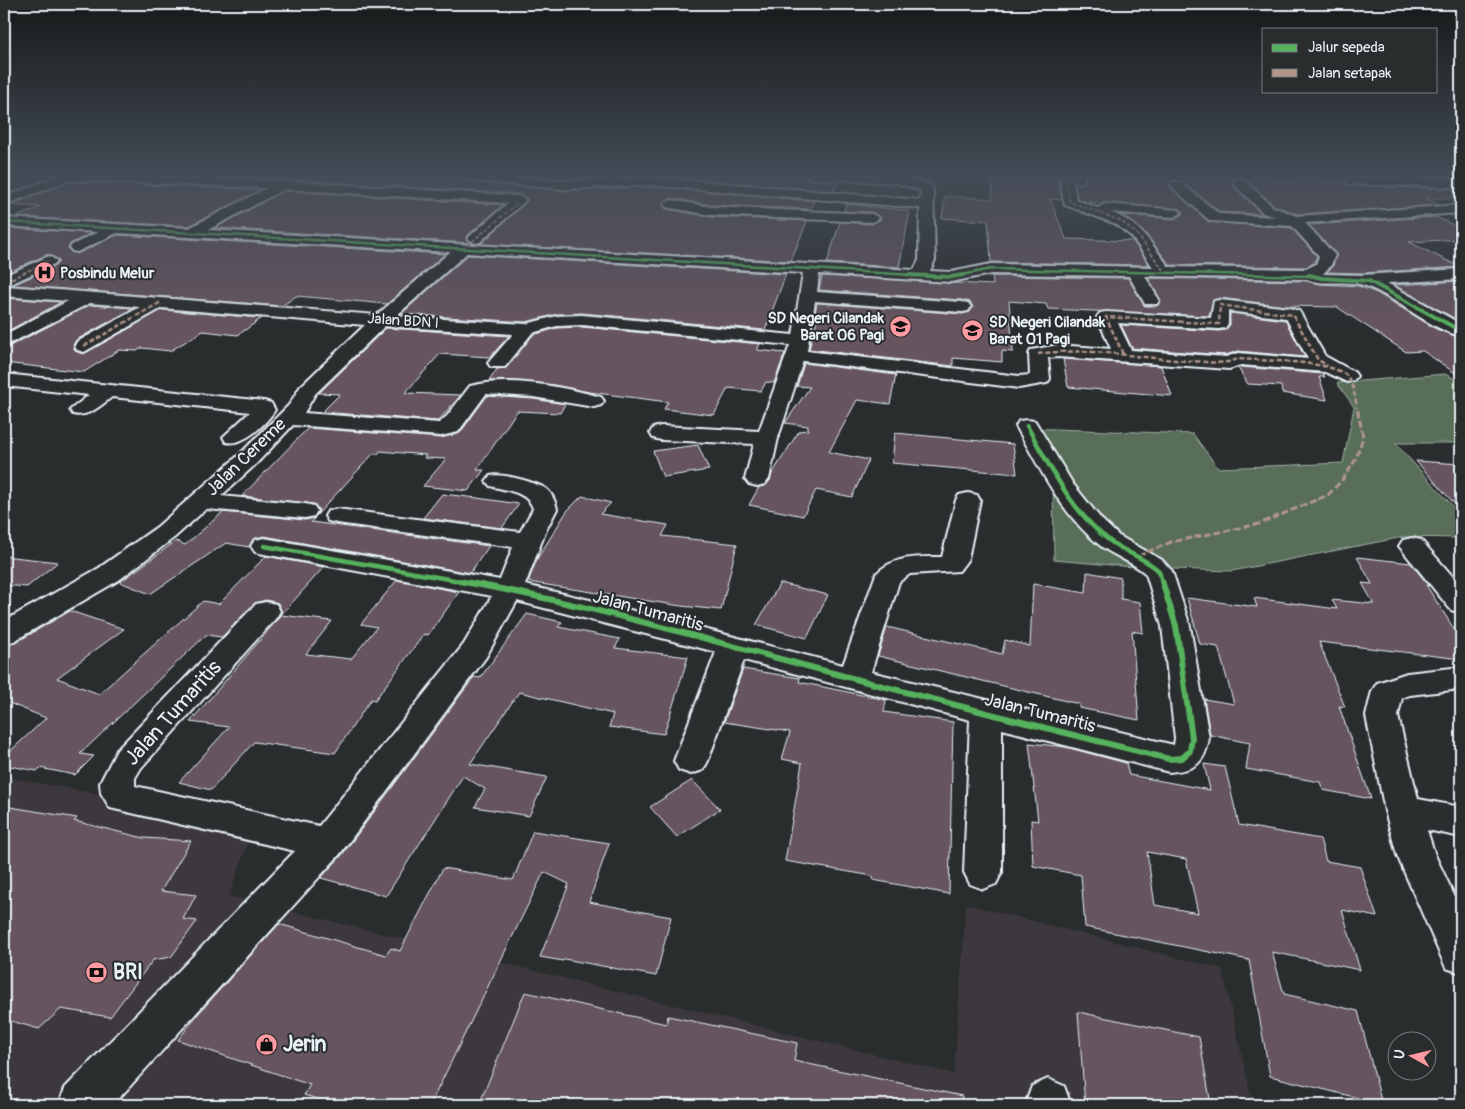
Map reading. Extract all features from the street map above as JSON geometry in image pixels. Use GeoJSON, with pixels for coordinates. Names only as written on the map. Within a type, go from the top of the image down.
{"type":"FeatureCollection","features":[{"type":"Feature","properties":{"kind":"street"},"geometry":{"type":"LineString","coordinates":[[75,226],[469,244],[920,276],[955,277],[991,269],[1308,274],[1321,278],[1363,279],[1461,274]]}},
{"type":"Feature","properties":{"kind":"street"},"geometry":{"type":"LineString","coordinates":[[190,232],[202,226]]}},
{"type":"Feature","properties":{"kind":"street","name":"Jalan Cereme"},"geometry":{"type":"LineString","coordinates":[[4,634],[110,574],[166,532],[201,501],[261,438],[297,408],[307,391],[381,320],[489,226]]}},
{"type":"Feature","properties":{"kind":"street"},"geometry":{"type":"LineString","coordinates":[[920,276],[927,260],[928,226]]}},
{"type":"Feature","properties":{"kind":"street"},"geometry":{"type":"LineString","coordinates":[[1127,226],[1137,234],[1164,271]]}},
{"type":"Feature","properties":{"kind":"street"},"geometry":{"type":"LineString","coordinates":[[1304,226],[1327,255],[1324,265],[1319,270],[1308,274]]}},
{"type":"Feature","properties":{"kind":"street"},"geometry":{"type":"LineString","coordinates":[[76,248],[117,228]]}},
{"type":"Feature","properties":{"kind":"street"},"geometry":{"type":"LineString","coordinates":[[4,282],[49,261]]}},
{"type":"Feature","properties":{"kind":"street"},"geometry":{"type":"LineString","coordinates":[[757,479],[767,438],[799,348],[812,269]]}},
{"type":"Feature","properties":{"kind":"street"},"geometry":{"type":"LineString","coordinates":[[1134,270],[1151,300]]}},
{"type":"Feature","properties":{"kind":"street"},"geometry":{"type":"LineString","coordinates":[[1363,279],[1461,331]]}},
{"type":"Feature","properties":{"kind":"street","name":"Jalan BDN I"},"geometry":{"type":"LineString","coordinates":[[4,291],[381,320],[526,329],[557,321],[582,320],[799,348]]}},
{"type":"Feature","properties":{"kind":"street"},"geometry":{"type":"LineString","coordinates":[[809,296],[962,307]]}},
{"type":"Feature","properties":{"kind":"street"},"geometry":{"type":"LineString","coordinates":[[9,339],[88,297]]}},
{"type":"Feature","properties":{"kind":"street"},"geometry":{"type":"LineString","coordinates":[[84,346],[161,302]]}},
{"type":"Feature","properties":{"kind":"street"},"geometry":{"type":"LineString","coordinates":[[1123,354],[1106,317],[1219,324],[1220,305],[1293,315],[1318,360],[1347,376]]}},
{"type":"Feature","properties":{"kind":"street"},"geometry":{"type":"LineString","coordinates":[[498,363],[526,329]]}},
{"type":"Feature","properties":{"kind":"street"},"geometry":{"type":"LineString","coordinates":[[799,348],[1019,382],[1040,379],[1038,354],[1058,351],[1123,354],[1182,361],[1229,363],[1238,359],[1330,367]]}},
{"type":"Feature","properties":{"kind":"street"},"geometry":{"type":"LineString","coordinates":[[4,380],[264,407],[265,410],[251,422],[261,438],[441,430],[450,427],[477,390],[481,388],[499,388],[594,401]]}},
{"type":"Feature","properties":{"kind":"street"},"geometry":{"type":"LineString","coordinates":[[80,410],[108,391]]}},
{"type":"Feature","properties":{"kind":"street","name":"Jalan Tumaritis"},"geometry":{"type":"LineString","coordinates":[[264,546],[509,590],[607,613],[986,714],[1169,759],[1182,758],[1190,751],[1192,738],[1176,626],[1162,578],[1153,564],[1112,542],[1097,529],[1068,496],[1026,426]]}},
{"type":"Feature","properties":{"kind":"street"},"geometry":{"type":"LineString","coordinates":[[661,434],[767,438]]}},
{"type":"Feature","properties":{"kind":"street"},"geometry":{"type":"LineString","coordinates":[[82,1105],[327,843],[475,650],[509,590],[533,530],[545,509],[543,500],[535,492],[498,481]]}},
{"type":"Feature","properties":{"kind":"street"},"geometry":{"type":"LineString","coordinates":[[854,679],[886,580],[891,572],[904,566],[950,565],[955,559],[968,500]]}},
{"type":"Feature","properties":{"kind":"street"},"geometry":{"type":"LineString","coordinates":[[201,501],[305,511]]}},
{"type":"Feature","properties":{"kind":"street"},"geometry":{"type":"LineString","coordinates":[[337,516],[530,541]]}},
{"type":"Feature","properties":{"kind":"street"},"geometry":{"type":"LineString","coordinates":[[1412,546],[1461,604]]}},
{"type":"Feature","properties":{"kind":"street","name":"Jalan Tumaritis"},"geometry":{"type":"LineString","coordinates":[[266,611],[129,759],[116,783],[117,791],[122,798],[327,843]]}},
{"type":"Feature","properties":{"kind":"street"},"geometry":{"type":"LineString","coordinates":[[691,761],[725,674],[733,647]]}},
{"type":"Feature","properties":{"kind":"street"},"geometry":{"type":"LineString","coordinates":[[1461,678],[1408,684],[1388,691],[1382,716],[1403,811],[1416,855],[1461,954]]}},
{"type":"Feature","properties":{"kind":"street"},"geometry":{"type":"LineString","coordinates":[[983,872],[986,714]]}},
{"type":"Feature","properties":{"kind":"street"},"geometry":{"type":"LineString","coordinates":[[1403,811],[1461,822]]}},
{"type":"Feature","properties":{"kind":"shaded area"},"geometry":{"type":"Polygon","coordinates":[[[4,777],[255,822],[229,896],[954,1074],[966,904],[1222,969],[1251,1096],[1285,1105],[4,1105],[4,777]]]}},
{"type":"Feature","properties":{"kind":"green space"},"geometry":{"type":"Polygon","coordinates":[[[1445,374],[1461,382],[1461,409],[1459,409],[1461,412],[1461,443],[1395,443],[1461,515],[1461,538],[1403,537],[1232,571],[1145,568],[1054,560],[1053,469],[1036,464],[1027,428],[1193,434],[1218,468],[1343,463],[1354,407],[1337,383],[1445,374]]]}},
{"type":"Feature","properties":{"kind":"building"},"geometry":{"type":"Polygon","coordinates":[[[219,226],[479,226],[466,239],[471,243],[215,228],[219,226]]]}},
{"type":"Feature","properties":{"kind":"building"},"geometry":{"type":"Polygon","coordinates":[[[501,226],[805,226],[791,261],[481,244],[501,226]]]}},
{"type":"Feature","properties":{"kind":"building"},"geometry":{"type":"Polygon","coordinates":[[[839,226],[907,226],[899,267],[827,263],[839,226]]]}},
{"type":"Feature","properties":{"kind":"building"},"geometry":{"type":"Polygon","coordinates":[[[988,226],[1061,226],[1066,239],[1133,241],[1149,265],[991,262],[988,226]]]}},
{"type":"Feature","properties":{"kind":"building"},"geometry":{"type":"Polygon","coordinates":[[[1135,226],[1260,226],[1291,228],[1317,256],[1314,263],[1306,267],[1170,265],[1145,233],[1135,226]]]}},
{"type":"Feature","properties":{"kind":"building"},"geometry":{"type":"Polygon","coordinates":[[[1310,226],[1454,226],[1461,229],[1461,239],[1409,242],[1460,267],[1362,273],[1327,272],[1333,266],[1336,254],[1310,226]]]}},
{"type":"Feature","properties":{"kind":"building"},"geometry":{"type":"Polygon","coordinates":[[[4,228],[91,233],[70,244],[68,249],[77,254],[117,235],[445,254],[387,304],[296,296],[282,306],[13,285],[55,266],[59,261],[48,254],[4,274],[4,228]]]}},
{"type":"Feature","properties":{"kind":"building"},"geometry":{"type":"Polygon","coordinates":[[[468,255],[786,274],[765,330],[582,313],[557,314],[526,322],[401,314],[468,255]]]}},
{"type":"Feature","properties":{"kind":"building"},"geometry":{"type":"Polygon","coordinates":[[[822,276],[993,285],[992,276],[1128,278],[1145,306],[1157,306],[1161,301],[1148,278],[1306,281],[1320,284],[1358,286],[1377,293],[1436,329],[1461,338],[1461,377],[1423,351],[1406,352],[1337,307],[1285,306],[1220,298],[1213,300],[1209,316],[1048,309],[1046,304],[1009,301],[1013,352],[1002,351],[1002,362],[953,358],[953,366],[809,349],[819,313],[815,313],[817,303],[962,314],[970,312],[973,307],[970,302],[962,300],[819,290],[822,276]]]}},
{"type":"Feature","properties":{"kind":"building"},"geometry":{"type":"Polygon","coordinates":[[[1461,281],[1461,322],[1394,285],[1461,281]]]}},
{"type":"Feature","properties":{"kind":"building"},"geometry":{"type":"Polygon","coordinates":[[[4,298],[61,302],[4,333],[4,298]]]}},
{"type":"Feature","properties":{"kind":"building"},"geometry":{"type":"Polygon","coordinates":[[[90,305],[134,308],[76,340],[73,345],[75,351],[83,354],[162,310],[262,318],[238,335],[203,331],[170,351],[142,348],[137,351],[119,350],[84,372],[4,363],[4,345],[10,346],[90,305]]]}},
{"type":"Feature","properties":{"kind":"building"},"geometry":{"type":"Polygon","coordinates":[[[1230,313],[1285,320],[1305,357],[1238,351],[1226,355],[1132,348],[1121,325],[1219,331],[1225,330],[1230,325],[1230,313]]]}},
{"type":"Feature","properties":{"kind":"building"},"geometry":{"type":"Polygon","coordinates":[[[582,327],[760,344],[757,350],[785,353],[774,383],[766,382],[761,391],[728,388],[714,415],[664,409],[668,402],[519,381],[489,381],[497,369],[506,368],[533,335],[557,328],[582,327]]]}},
{"type":"Feature","properties":{"kind":"building"},"geometry":{"type":"Polygon","coordinates":[[[386,328],[509,336],[490,357],[440,354],[405,393],[461,395],[438,421],[322,412],[340,394],[319,393],[386,328]]]}},
{"type":"Feature","properties":{"kind":"building"},"geometry":{"type":"Polygon","coordinates":[[[1063,359],[1161,366],[1172,396],[1068,387],[1063,359]]]}},
{"type":"Feature","properties":{"kind":"building"},"geometry":{"type":"Polygon","coordinates":[[[804,363],[896,375],[890,404],[857,400],[829,452],[869,460],[852,497],[816,490],[803,516],[749,505],[759,487],[765,486],[770,480],[799,431],[808,430],[808,426],[785,423],[810,387],[797,386],[804,363]]]}},
{"type":"Feature","properties":{"kind":"building"},"geometry":{"type":"Polygon","coordinates":[[[1238,368],[1323,374],[1325,377],[1319,377],[1327,400],[1282,393],[1281,386],[1248,384],[1238,368]]]}},
{"type":"Feature","properties":{"kind":"building"},"geometry":{"type":"Polygon","coordinates":[[[487,396],[533,399],[565,404],[560,413],[517,411],[477,470],[484,470],[468,491],[423,486],[446,459],[424,458],[426,455],[380,451],[378,454],[373,454],[316,516],[319,510],[314,504],[242,496],[308,428],[441,438],[460,433],[487,396]]]}},
{"type":"Feature","properties":{"kind":"building"},"geometry":{"type":"Polygon","coordinates":[[[895,433],[1013,444],[1017,474],[892,463],[895,433]]]}},
{"type":"Feature","properties":{"kind":"building"},"geometry":{"type":"Polygon","coordinates":[[[698,445],[709,470],[663,477],[653,451],[698,445]]]}},
{"type":"Feature","properties":{"kind":"building"},"geometry":{"type":"Polygon","coordinates":[[[1416,461],[1461,464],[1461,511],[1416,461]]]}},
{"type":"Feature","properties":{"kind":"building"},"geometry":{"type":"Polygon","coordinates":[[[442,494],[519,504],[502,528],[423,518],[442,494]]]}},
{"type":"Feature","properties":{"kind":"building"},"geometry":{"type":"Polygon","coordinates":[[[582,496],[611,503],[600,514],[668,525],[662,536],[737,544],[721,610],[681,606],[528,582],[537,559],[567,511],[582,496]]]}},
{"type":"Feature","properties":{"kind":"building"},"geometry":{"type":"Polygon","coordinates":[[[223,512],[305,520],[315,518],[311,522],[489,546],[470,573],[264,536],[253,539],[249,547],[226,543],[150,594],[120,582],[176,541],[185,545],[223,512]]]}},
{"type":"Feature","properties":{"kind":"building"},"geometry":{"type":"Polygon","coordinates":[[[4,556],[58,562],[27,587],[4,585],[4,556]]]}},
{"type":"Feature","properties":{"kind":"building"},"geometry":{"type":"Polygon","coordinates":[[[266,556],[324,567],[281,615],[332,621],[306,654],[351,659],[377,627],[361,624],[397,580],[459,592],[428,635],[424,634],[375,700],[371,699],[335,753],[254,742],[211,790],[179,782],[229,727],[190,722],[278,619],[282,612],[278,603],[266,600],[255,603],[222,637],[206,635],[80,754],[94,756],[75,775],[40,768],[37,771],[4,765],[4,757],[46,718],[4,701],[4,646],[15,643],[70,611],[124,629],[57,678],[99,694],[203,601],[219,604],[266,556]]]}},
{"type":"Feature","properties":{"kind":"building"},"geometry":{"type":"Polygon","coordinates":[[[1357,557],[1411,563],[1429,586],[1426,585],[1461,640],[1461,659],[1319,642],[1345,707],[1339,706],[1371,799],[1323,790],[1320,782],[1246,769],[1250,743],[1210,735],[1204,699],[1234,704],[1218,647],[1200,644],[1187,598],[1257,607],[1254,598],[1337,609],[1332,600],[1374,604],[1362,583],[1372,584],[1357,557]]]}},
{"type":"Feature","properties":{"kind":"building"},"geometry":{"type":"Polygon","coordinates":[[[1087,572],[1121,578],[1121,599],[1140,602],[1143,633],[1132,631],[1139,720],[1079,708],[1079,704],[878,656],[887,627],[1002,654],[1005,640],[1030,646],[1033,584],[1086,593],[1087,572]]]}},
{"type":"Feature","properties":{"kind":"building"},"geometry":{"type":"Polygon","coordinates":[[[780,583],[828,595],[807,638],[756,625],[780,583]]]}},
{"type":"Feature","properties":{"kind":"building"},"geometry":{"type":"Polygon","coordinates":[[[527,614],[562,622],[558,627],[620,639],[615,648],[688,657],[664,734],[609,727],[613,714],[519,692],[470,764],[547,777],[529,816],[475,807],[485,789],[463,776],[386,896],[321,878],[342,855],[474,677],[480,678],[527,614]]]}},
{"type":"Feature","properties":{"kind":"building"},"geometry":{"type":"Polygon","coordinates":[[[743,669],[800,678],[799,682],[886,700],[884,712],[953,722],[949,894],[873,880],[873,876],[785,861],[802,763],[782,759],[790,732],[724,722],[743,669]]]}},
{"type":"Feature","properties":{"kind":"building"},"geometry":{"type":"Polygon","coordinates":[[[1029,743],[1066,747],[1126,763],[1129,775],[1210,790],[1204,764],[1225,767],[1239,825],[1320,839],[1326,861],[1360,867],[1377,917],[1342,910],[1360,970],[1272,952],[1284,994],[1358,1011],[1382,1104],[1270,1076],[1249,960],[1085,927],[1081,875],[1033,866],[1031,820],[1038,821],[1029,743]],[[1147,852],[1155,905],[1198,913],[1186,859],[1147,852]]]}},
{"type":"Feature","properties":{"kind":"building"},"geometry":{"type":"Polygon","coordinates":[[[692,780],[720,809],[677,837],[650,807],[692,780]]]}},
{"type":"Feature","properties":{"kind":"building"},"geometry":{"type":"Polygon","coordinates":[[[4,806],[77,818],[74,821],[144,838],[191,841],[161,891],[196,895],[183,919],[197,921],[171,957],[153,960],[110,1017],[61,1009],[39,1029],[4,1019],[4,806]]]}},
{"type":"Feature","properties":{"kind":"building"},"geometry":{"type":"Polygon","coordinates":[[[533,831],[609,843],[589,902],[671,917],[656,976],[564,959],[563,961],[540,957],[569,884],[544,872],[430,1105],[338,1105],[304,1095],[310,1085],[178,1040],[198,1014],[279,924],[386,955],[391,948],[400,951],[443,868],[513,880],[533,831]]]}},
{"type":"Feature","properties":{"kind":"building"},"geometry":{"type":"Polygon","coordinates":[[[525,992],[666,1024],[668,1016],[797,1043],[794,1061],[962,1096],[961,1105],[479,1105],[525,992]]]}},
{"type":"Feature","properties":{"kind":"building"},"geometry":{"type":"Polygon","coordinates":[[[1078,1012],[1199,1037],[1211,1105],[1085,1105],[1078,1012]]]}},
{"type":"Feature","properties":{"kind":"marked path"},"geometry":{"type":"LineString","coordinates":[[463,249],[491,226]]}},
{"type":"Feature","properties":{"kind":"marked path"},"geometry":{"type":"LineString","coordinates":[[1127,226],[1137,234],[1164,271]]}},
{"type":"Feature","properties":{"kind":"marked path"},"geometry":{"type":"LineString","coordinates":[[4,282],[49,261]]}},
{"type":"Feature","properties":{"kind":"marked path"},"geometry":{"type":"LineString","coordinates":[[84,346],[161,302]]}},
{"type":"Feature","properties":{"kind":"marked path"},"geometry":{"type":"LineString","coordinates":[[1123,354],[1106,317],[1219,324],[1220,305],[1293,315],[1318,360],[1327,365]]}},
{"type":"Feature","properties":{"kind":"marked path"},"geometry":{"type":"LineString","coordinates":[[1038,354],[1058,351],[1087,352],[1182,361],[1229,363],[1238,359],[1293,363],[1330,367],[1347,376],[1352,385],[1363,437],[1356,459],[1343,479],[1328,495],[1259,524],[1217,531],[1171,542],[1138,556]]}},
{"type":"Feature","properties":{"kind":"cycle path"},"geometry":{"type":"LineString","coordinates":[[69,226],[951,277],[991,269],[1308,274],[1330,279],[1362,279],[1369,281],[1393,292],[1461,331]]}},
{"type":"Feature","properties":{"kind":"cycle path"},"geometry":{"type":"LineString","coordinates":[[264,546],[509,590],[607,613],[854,679],[1169,759],[1182,758],[1190,751],[1192,738],[1176,626],[1159,571],[1146,561],[1110,541],[1081,512],[1052,470],[1027,426]]}},
{"type":"Feature","properties":{"kind":"place","name":"Posbindu Melur"},"geometry":{"type":"Point","coordinates":[44,273]}},
{"type":"Feature","properties":{"kind":"place","name":"SD Negeri Cilandak Barat 06 Pagi"},"geometry":{"type":"Point","coordinates":[900,327]}},
{"type":"Feature","properties":{"kind":"place","name":"SD Negeri Cilandak Barat 01 Pagi"},"geometry":{"type":"Point","coordinates":[973,331]}},
{"type":"Feature","properties":{"kind":"place","name":"BRI"},"geometry":{"type":"Point","coordinates":[97,972]}},
{"type":"Feature","properties":{"kind":"place","name":"Jerin"},"geometry":{"type":"Point","coordinates":[267,1044]}}]}
